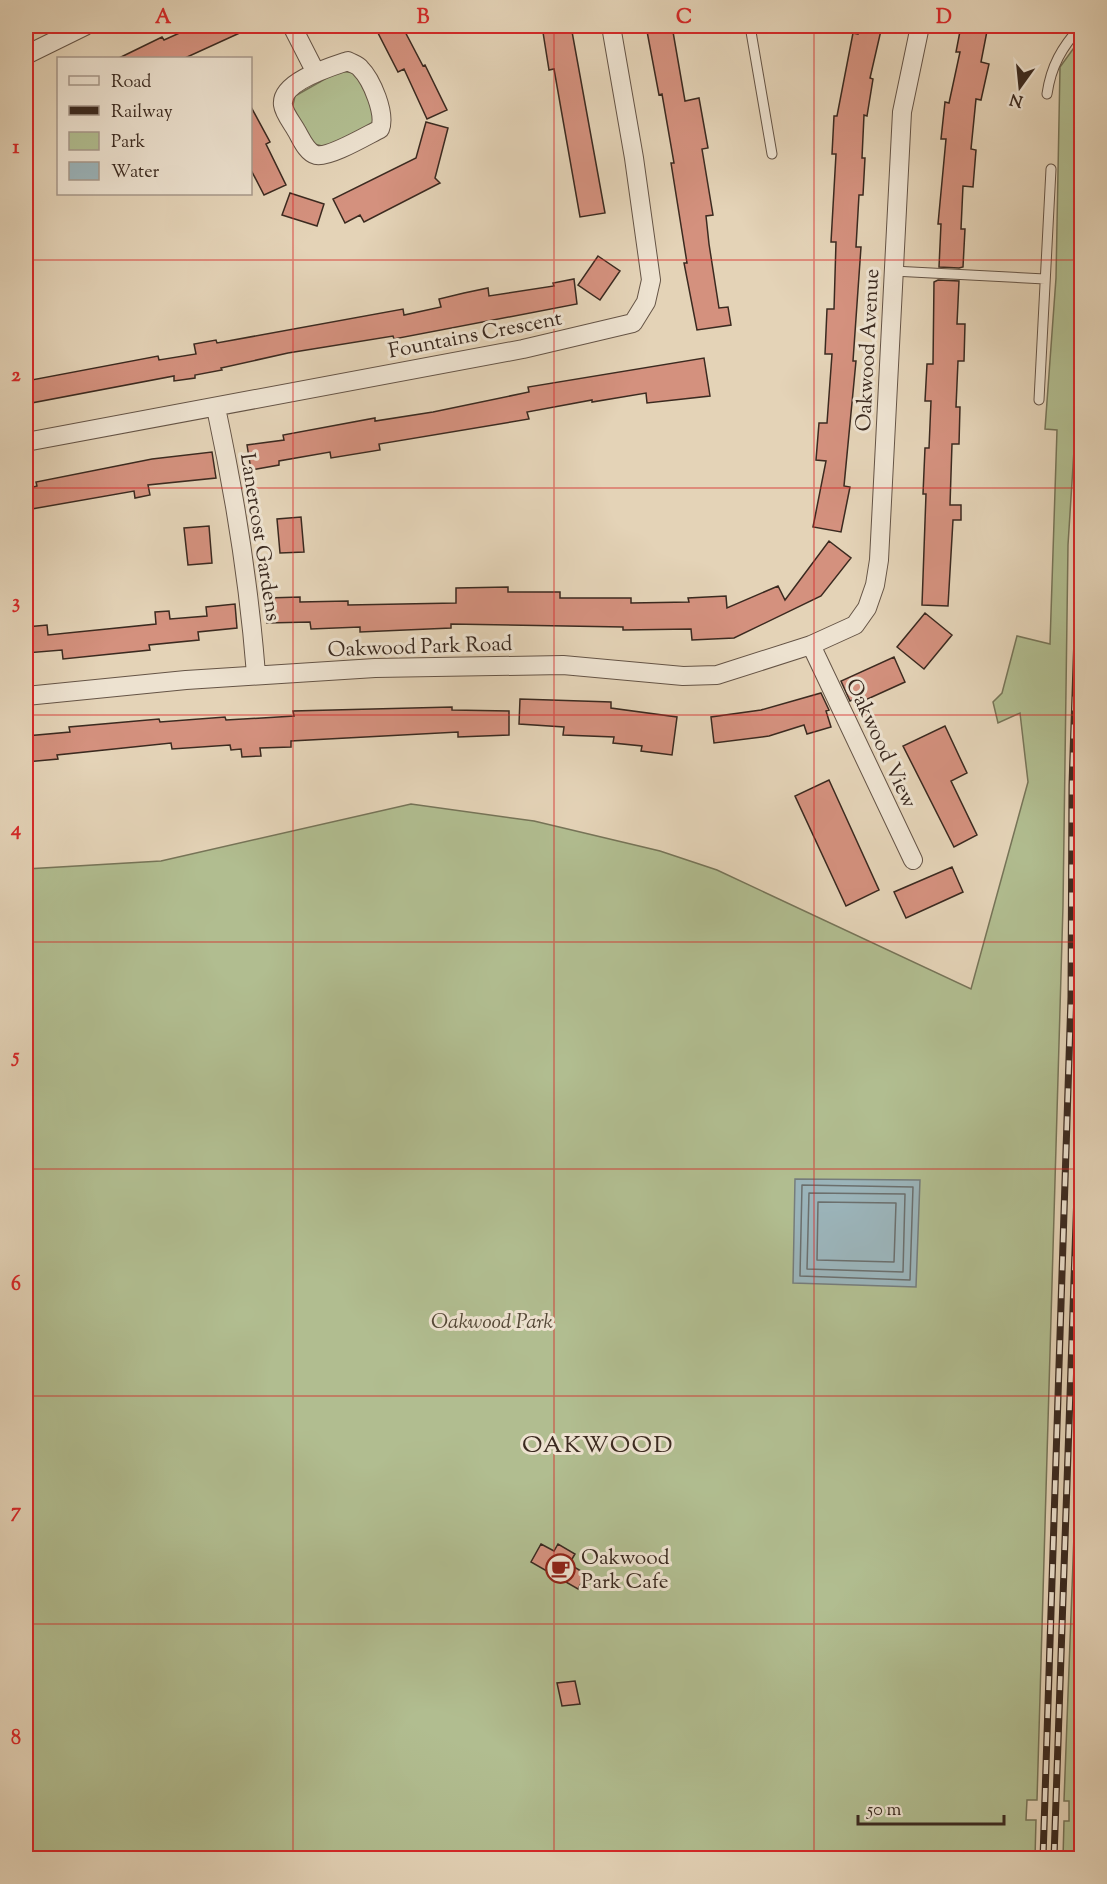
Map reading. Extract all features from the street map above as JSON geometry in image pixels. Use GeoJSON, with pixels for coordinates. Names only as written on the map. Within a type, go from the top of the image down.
{"type":"FeatureCollection","features":[{"type":"Feature","properties":{"kind":"street"},"geometry":{"type":"LineString","coordinates":[[26,55],[85,26]]}},
{"type":"Feature","properties":{"kind":"street"},"geometry":{"type":"LineString","coordinates":[[292,26],[316,73]]}},
{"type":"Feature","properties":{"kind":"street","name":"Fountains Crescent"},"geometry":{"type":"LineString","coordinates":[[26,442],[523,350],[633,323],[646,302],[651,280],[634,158],[611,26]]}},
{"type":"Feature","properties":{"kind":"street","name":"Oakwood Avenue"},"geometry":{"type":"LineString","coordinates":[[811,645],[855,625],[867,608],[875,585],[881,528],[902,112],[920,26]]}},
{"type":"Feature","properties":{"kind":"street"},"geometry":{"type":"LineString","coordinates":[[348,61],[360,67],[382,111],[380,129],[328,154],[315,155],[308,149],[283,106],[284,97],[289,88],[316,73],[348,61]]}},
{"type":"Feature","properties":{"kind":"street","name":"Lanercost Gardens"},"geometry":{"type":"LineString","coordinates":[[216,408],[250,594],[256,674]]}},
{"type":"Feature","properties":{"kind":"street","name":"Oakwood Park Road"},"geometry":{"type":"LineString","coordinates":[[26,696],[256,674],[375,668],[563,665],[683,676],[717,675],[811,645]]}},
{"type":"Feature","properties":{"kind":"street","name":"Oakwood View"},"geometry":{"type":"LineString","coordinates":[[811,645],[913,860]]}},
{"type":"Feature","properties":{"kind":"lane"},"geometry":{"type":"LineString","coordinates":[[750,26],[772,154]]}},
{"type":"Feature","properties":{"kind":"lane"},"geometry":{"type":"LineString","coordinates":[[1047,94],[1050,71],[1065,43],[1080,26]]}},
{"type":"Feature","properties":{"kind":"lane"},"geometry":{"type":"LineString","coordinates":[[1039,400],[1051,169]]}},
{"type":"Feature","properties":{"kind":"lane"},"geometry":{"type":"LineString","coordinates":[[893,271],[1045,279]]}},
{"type":"Feature","properties":{"kind":"green space","name":"Oakwood Park"},"geometry":{"type":"Polygon","coordinates":[[[1081,38],[1082,324],[1068,545],[1063,906],[1037,1800],[1027,1800],[1026,1820],[1036,1820],[1035,1858],[26,1858],[26,869],[161,861],[411,804],[534,821],[660,851],[717,870],[971,989],[1028,782],[1020,713],[998,723],[993,702],[1002,693],[1017,636],[1050,644],[1057,430],[1045,429],[1056,278],[1060,67],[1081,38]]]}},
{"type":"Feature","properties":{"kind":"green space"},"geometry":{"type":"Polygon","coordinates":[[[339,71],[355,73],[376,111],[372,126],[329,148],[311,143],[292,109],[295,96],[339,71]]]}},
{"type":"Feature","properties":{"kind":"green space"},"geometry":{"type":"Polygon","coordinates":[[[1081,1349],[1082,1858],[1063,1858],[1064,1821],[1069,1821],[1069,1801],[1064,1801],[1081,1349]]]}},
{"type":"Feature","properties":{"kind":"water"},"geometry":{"type":"Polygon","coordinates":[[[795,1179],[920,1180],[916,1287],[793,1283],[795,1179]]]}},
{"type":"Feature","properties":{"kind":"building"},"geometry":{"type":"Polygon","coordinates":[[[195,26],[255,26],[187,57],[121,57],[162,37],[164,40],[195,26]]]}},
{"type":"Feature","properties":{"kind":"building"},"geometry":{"type":"Polygon","coordinates":[[[387,26],[402,26],[423,66],[425,65],[447,110],[427,119],[404,69],[398,72],[377,31],[387,26]]]}},
{"type":"Feature","properties":{"kind":"building"},"geometry":{"type":"Polygon","coordinates":[[[542,26],[571,26],[605,213],[580,217],[554,69],[549,70],[542,26]]]}},
{"type":"Feature","properties":{"kind":"building"},"geometry":{"type":"Polygon","coordinates":[[[646,26],[672,26],[685,101],[699,98],[708,148],[702,149],[713,215],[706,216],[709,244],[719,308],[728,307],[731,325],[697,330],[684,263],[687,263],[671,163],[674,163],[662,94],[659,95],[646,26]]]}},
{"type":"Feature","properties":{"kind":"building"},"geometry":{"type":"Polygon","coordinates":[[[860,26],[882,26],[870,78],[873,79],[867,116],[864,115],[863,195],[859,195],[856,247],[861,247],[853,361],[856,361],[844,486],[850,487],[841,532],[813,527],[826,461],[816,460],[819,423],[827,423],[832,354],[825,354],[827,309],[834,309],[836,242],[831,242],[836,154],[832,154],[834,116],[837,116],[853,33],[858,34],[860,26]]]}},
{"type":"Feature","properties":{"kind":"building"},"geometry":{"type":"Polygon","coordinates":[[[961,26],[988,26],[981,62],[989,64],[981,100],[976,99],[971,149],[976,150],[973,187],[963,186],[961,229],[965,229],[963,267],[959,268],[939,267],[941,224],[938,224],[946,139],[941,139],[945,102],[949,103],[960,52],[956,52],[961,26]]]}},
{"type":"Feature","properties":{"kind":"building"},"geometry":{"type":"Polygon","coordinates":[[[252,109],[270,142],[266,144],[286,185],[264,195],[252,172],[252,109]]]}},
{"type":"Feature","properties":{"kind":"building"},"geometry":{"type":"Polygon","coordinates":[[[426,122],[448,128],[435,178],[440,183],[364,222],[360,215],[345,223],[333,199],[416,158],[426,122]]]}},
{"type":"Feature","properties":{"kind":"building"},"geometry":{"type":"Polygon","coordinates":[[[290,193],[324,204],[317,226],[282,215],[290,193]]]}},
{"type":"Feature","properties":{"kind":"building"},"geometry":{"type":"Polygon","coordinates":[[[598,256],[620,271],[600,300],[578,285],[598,256]]]}},
{"type":"Feature","properties":{"kind":"building"},"geometry":{"type":"Polygon","coordinates":[[[574,279],[577,304],[394,339],[393,336],[288,353],[221,368],[222,370],[195,375],[195,378],[174,381],[174,376],[26,404],[26,381],[158,356],[159,360],[196,354],[194,344],[216,340],[217,343],[403,309],[404,315],[441,307],[439,299],[488,288],[489,296],[554,286],[553,283],[574,279]]]}},
{"type":"Feature","properties":{"kind":"building"},"geometry":{"type":"Polygon","coordinates":[[[938,280],[959,281],[957,324],[965,324],[964,361],[958,361],[956,407],[960,407],[959,444],[952,444],[950,505],[961,505],[961,520],[953,520],[948,606],[922,605],[926,494],[923,494],[925,448],[929,448],[931,401],[925,401],[927,364],[933,364],[934,282],[938,280]]]}},
{"type":"Feature","properties":{"kind":"building"},"geometry":{"type":"Polygon","coordinates":[[[704,358],[710,396],[647,403],[646,393],[592,402],[592,400],[527,412],[529,419],[379,444],[380,450],[331,458],[330,452],[279,461],[279,465],[251,470],[247,445],[284,440],[283,435],[375,418],[375,421],[433,412],[529,392],[528,387],[704,358]]]}},
{"type":"Feature","properties":{"kind":"building"},"geometry":{"type":"Polygon","coordinates":[[[212,452],[216,478],[148,485],[150,495],[135,498],[134,491],[26,510],[26,489],[37,486],[36,482],[152,459],[212,452]]]}},
{"type":"Feature","properties":{"kind":"building"},"geometry":{"type":"Polygon","coordinates":[[[301,517],[304,552],[280,553],[277,519],[301,517]]]}},
{"type":"Feature","properties":{"kind":"building"},"geometry":{"type":"Polygon","coordinates":[[[209,526],[212,563],[188,565],[184,528],[209,526]]]}},
{"type":"Feature","properties":{"kind":"building"},"geometry":{"type":"Polygon","coordinates":[[[829,541],[851,558],[821,596],[734,638],[692,640],[691,629],[623,630],[623,627],[451,624],[451,628],[360,632],[360,627],[311,629],[310,622],[267,623],[267,598],[300,597],[300,602],[348,601],[348,605],[456,603],[456,588],[508,587],[508,592],[560,592],[560,598],[631,598],[631,603],[689,602],[688,598],[726,596],[727,608],[778,586],[785,600],[829,541]]]}},
{"type":"Feature","properties":{"kind":"building"},"geometry":{"type":"Polygon","coordinates":[[[235,604],[237,628],[198,632],[199,640],[149,645],[150,650],[63,659],[62,650],[26,653],[26,627],[47,625],[48,635],[156,624],[155,612],[169,611],[170,619],[207,616],[206,607],[235,604]]]}},
{"type":"Feature","properties":{"kind":"building"},"geometry":{"type":"Polygon","coordinates":[[[925,613],[952,635],[924,669],[897,647],[925,613]]]}},
{"type":"Feature","properties":{"kind":"building"},"geometry":{"type":"Polygon","coordinates":[[[894,657],[905,682],[861,702],[859,697],[850,701],[841,681],[894,657]]]}},
{"type":"Feature","properties":{"kind":"building"},"geometry":{"type":"Polygon","coordinates":[[[821,693],[829,710],[826,711],[831,727],[807,734],[804,725],[769,736],[714,743],[711,717],[761,710],[821,693]]]}},
{"type":"Feature","properties":{"kind":"building"},"geometry":{"type":"Polygon","coordinates":[[[520,699],[611,702],[611,708],[677,717],[672,755],[641,751],[642,746],[613,743],[614,737],[563,735],[564,727],[519,724],[520,699]]]}},
{"type":"Feature","properties":{"kind":"building"},"geometry":{"type":"Polygon","coordinates":[[[452,707],[452,710],[509,711],[509,735],[458,737],[458,732],[291,741],[291,747],[260,748],[261,756],[242,757],[241,749],[231,750],[230,745],[172,749],[171,743],[57,755],[58,759],[26,762],[26,736],[70,732],[69,727],[159,719],[160,722],[225,717],[226,720],[294,716],[293,711],[452,707]]]}},
{"type":"Feature","properties":{"kind":"building"},"geometry":{"type":"Polygon","coordinates":[[[945,726],[967,773],[951,781],[977,835],[954,847],[903,746],[945,726]]]}},
{"type":"Feature","properties":{"kind":"building"},"geometry":{"type":"Polygon","coordinates":[[[829,780],[879,890],[846,906],[795,796],[829,780]]]}},
{"type":"Feature","properties":{"kind":"building"},"geometry":{"type":"Polygon","coordinates":[[[952,867],[963,892],[906,918],[894,892],[952,867]]]}},
{"type":"Feature","properties":{"kind":"building","name":"Oakwood Park Cafe"},"geometry":{"type":"Polygon","coordinates":[[[541,1544],[554,1551],[558,1544],[575,1554],[569,1564],[586,1574],[578,1589],[531,1562],[541,1544]]]}},
{"type":"Feature","properties":{"kind":"building"},"geometry":{"type":"Polygon","coordinates":[[[575,1681],[580,1704],[562,1706],[557,1683],[575,1681]]]}},
{"type":"Feature","properties":{"kind":"railway"},"geometry":{"type":"LineString","coordinates":[[1043,1858],[1071,997],[1072,785],[1082,483]]}},
{"type":"Feature","properties":{"kind":"railway"},"geometry":{"type":"LineString","coordinates":[[1054,1858],[1082,1049]]}},
{"type":"Feature","properties":{"kind":"place","name":"Oakwood Park Cafe"},"geometry":{"type":"Point","coordinates":[560,1569]}},
{"type":"Feature","properties":{"kind":"district","name":"OAKWOOD"},"geometry":{"type":"Point","coordinates":[598,1444]}}]}
